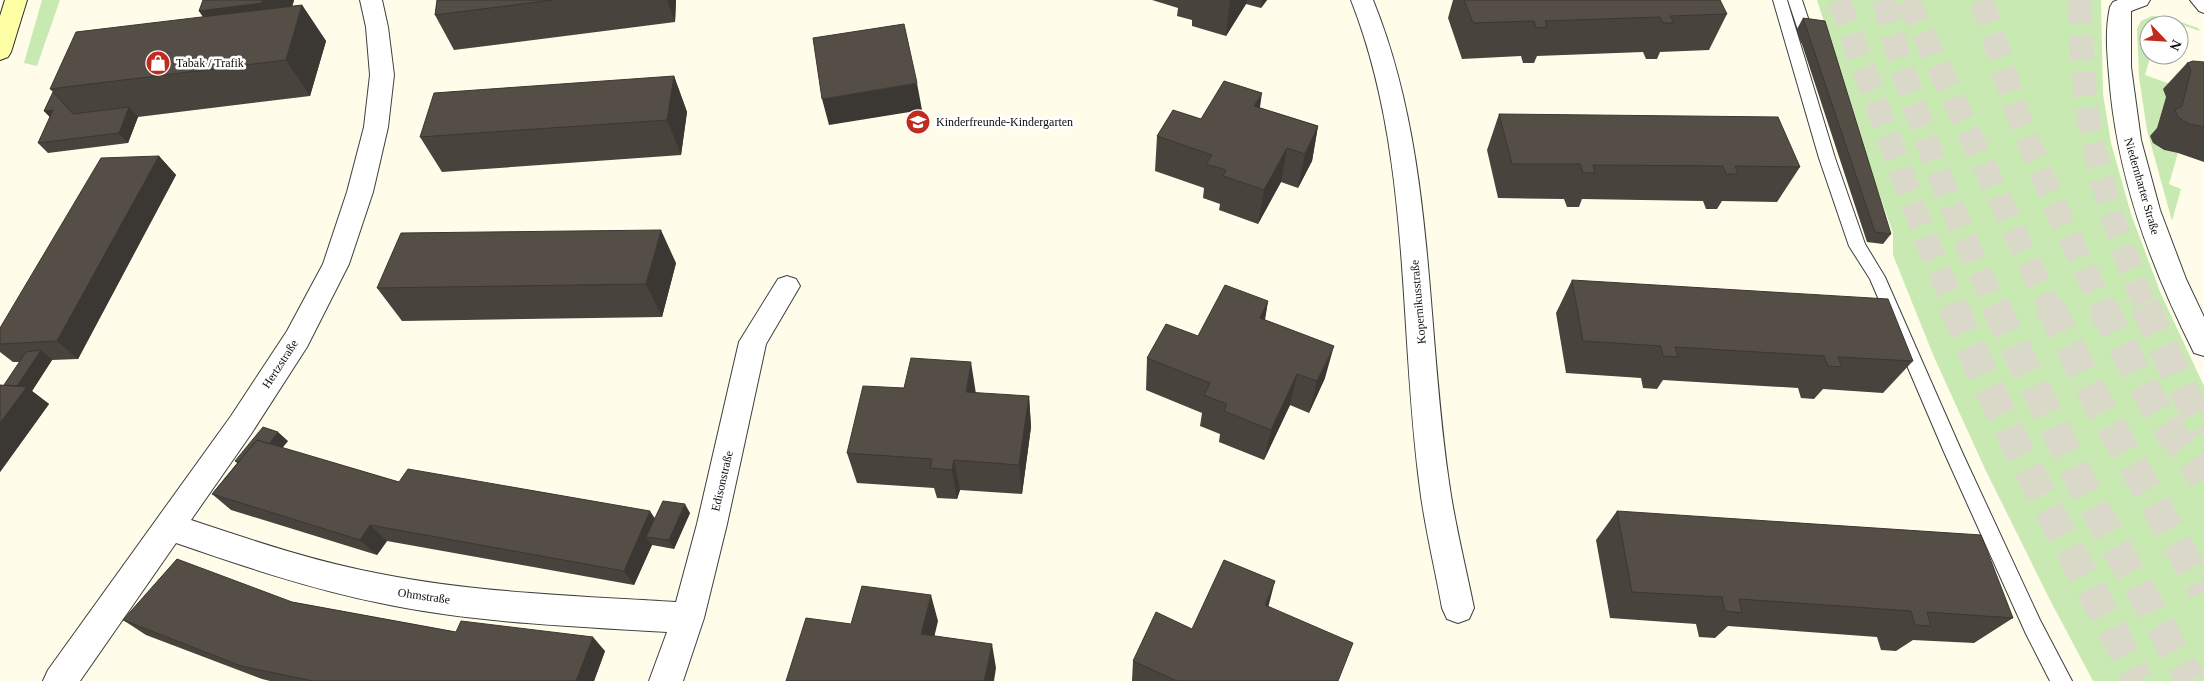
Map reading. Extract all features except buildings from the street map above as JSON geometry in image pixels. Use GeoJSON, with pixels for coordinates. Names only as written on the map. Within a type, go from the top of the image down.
{"type":"FeatureCollection","features":[{"type":"Feature","properties":{"kind":"main road"},"geometry":{"type":"LineString","coordinates":[[0,52],[16,0]]}},
{"type":"Feature","properties":{"kind":"street","name":"Hertzstraße"},"geometry":{"type":"LineString","coordinates":[[60,681],[241,424],[297,339],[336,264],[360,192],[376,127],[382,75],[377,27],[371,0]]}},
{"type":"Feature","properties":{"kind":"street","name":"Kopernikusstraße"},"geometry":{"type":"LineString","coordinates":[[1362,0],[1382,56],[1397,109],[1404,160],[1435,489],[1458,608]]}},
{"type":"Feature","properties":{"kind":"street","name":"Niedernharter Straße"},"geometry":{"type":"LineString","coordinates":[[2139,0],[2121,7],[2117,22],[2121,105],[2132,158],[2147,212],[2170,273],[2204,345]]}},
{"type":"Feature","properties":{"kind":"street","name":"Edisonstraße"},"geometry":{"type":"LineString","coordinates":[[666,681],[688,618],[712,524],[753,342],[787,286]]}},
{"type":"Feature","properties":{"kind":"street","name":"Ohmstraße"},"geometry":{"type":"LineString","coordinates":[[170,526],[313,574],[382,589],[474,603],[688,618]]}},
{"type":"Feature","properties":{"kind":"lane"},"geometry":{"type":"LineString","coordinates":[[1780,0],[1827,158],[1857,246],[1877,277],[2033,627],[2061,681]]}},
{"type":"Feature","properties":{"kind":"lane"},"geometry":{"type":"LineString","coordinates":[[1795,0],[1814,56]]}},
{"type":"Feature","properties":{"kind":"lane"},"geometry":{"type":"LineString","coordinates":[[2197,0],[2204,8]]}},
{"type":"Feature","properties":{"kind":"green space"},"geometry":{"type":"Polygon","coordinates":[[[42,0],[60,0],[37,66],[24,63],[42,0]]]}},
{"type":"Feature","properties":{"kind":"green space"},"geometry":{"type":"Polygon","coordinates":[[[1817,0],[2101,0],[2103,94],[2111,143],[2131,214],[2161,294],[2204,386],[2204,681],[2093,681],[2050,600],[1985,469],[1934,357],[1893,255],[1893,233],[1869,165],[1817,0]]]}},
{"type":"Feature","properties":{"kind":"green space"},"geometry":{"type":"Polygon","coordinates":[[[2139,25],[2139,65],[2148,65],[2145,75],[2204,96],[2163,89],[2166,97],[2153,143],[2163,150],[2178,153],[2169,184],[2181,189],[2172,221],[2147,130],[2139,77],[2137,29],[2139,25]]]}},
{"type":"Feature","properties":{"kind":"green space"},"geometry":{"type":"Polygon","coordinates":[[[2189,25],[2198,28],[2200,31],[2189,27],[2189,25]]]}},
{"type":"Feature","properties":{"kind":"tunnel"},"geometry":{"type":"LineString","coordinates":[[1839,0],[1923,232],[1954,306]]}},
{"type":"Feature","properties":{"kind":"tunnel"},"geometry":{"type":"LineString","coordinates":[[1884,0],[1894,40],[1932,156],[1995,306]]}},
{"type":"Feature","properties":{"kind":"tunnel"},"geometry":{"type":"LineString","coordinates":[[1908,0],[2049,306]]}},
{"type":"Feature","properties":{"kind":"tunnel"},"geometry":{"type":"LineString","coordinates":[[1982,0],[2019,119],[2052,199],[2102,306]]}},
{"type":"Feature","properties":{"kind":"tunnel"},"geometry":{"type":"LineString","coordinates":[[2080,0],[2084,86],[2098,163],[2111,212],[2145,306]]}},
{"type":"Feature","properties":{"kind":"tunnel"},"geometry":{"type":"LineString","coordinates":[[1953,305],[2018,448],[2139,681]]}},
{"type":"Feature","properties":{"kind":"tunnel"},"geometry":{"type":"LineString","coordinates":[[1995,305],[2088,496],[2191,681]]}},
{"type":"Feature","properties":{"kind":"tunnel"},"geometry":{"type":"LineString","coordinates":[[2049,305],[2100,407],[2204,591]]}},
{"type":"Feature","properties":{"kind":"tunnel"},"geometry":{"type":"LineString","coordinates":[[2101,305],[2162,420],[2204,478]]}},
{"type":"Feature","properties":{"kind":"tunnel"},"geometry":{"type":"LineString","coordinates":[[2145,305],[2204,432]]}},
{"type":"Feature","properties":{"kind":"place","name":"Tabak / Trafik"},"geometry":{"type":"Point","coordinates":[158,63]}},
{"type":"Feature","properties":{"kind":"place","name":"Kinderfreunde-Kindergarten"},"geometry":{"type":"Point","coordinates":[918,122]}}]}
